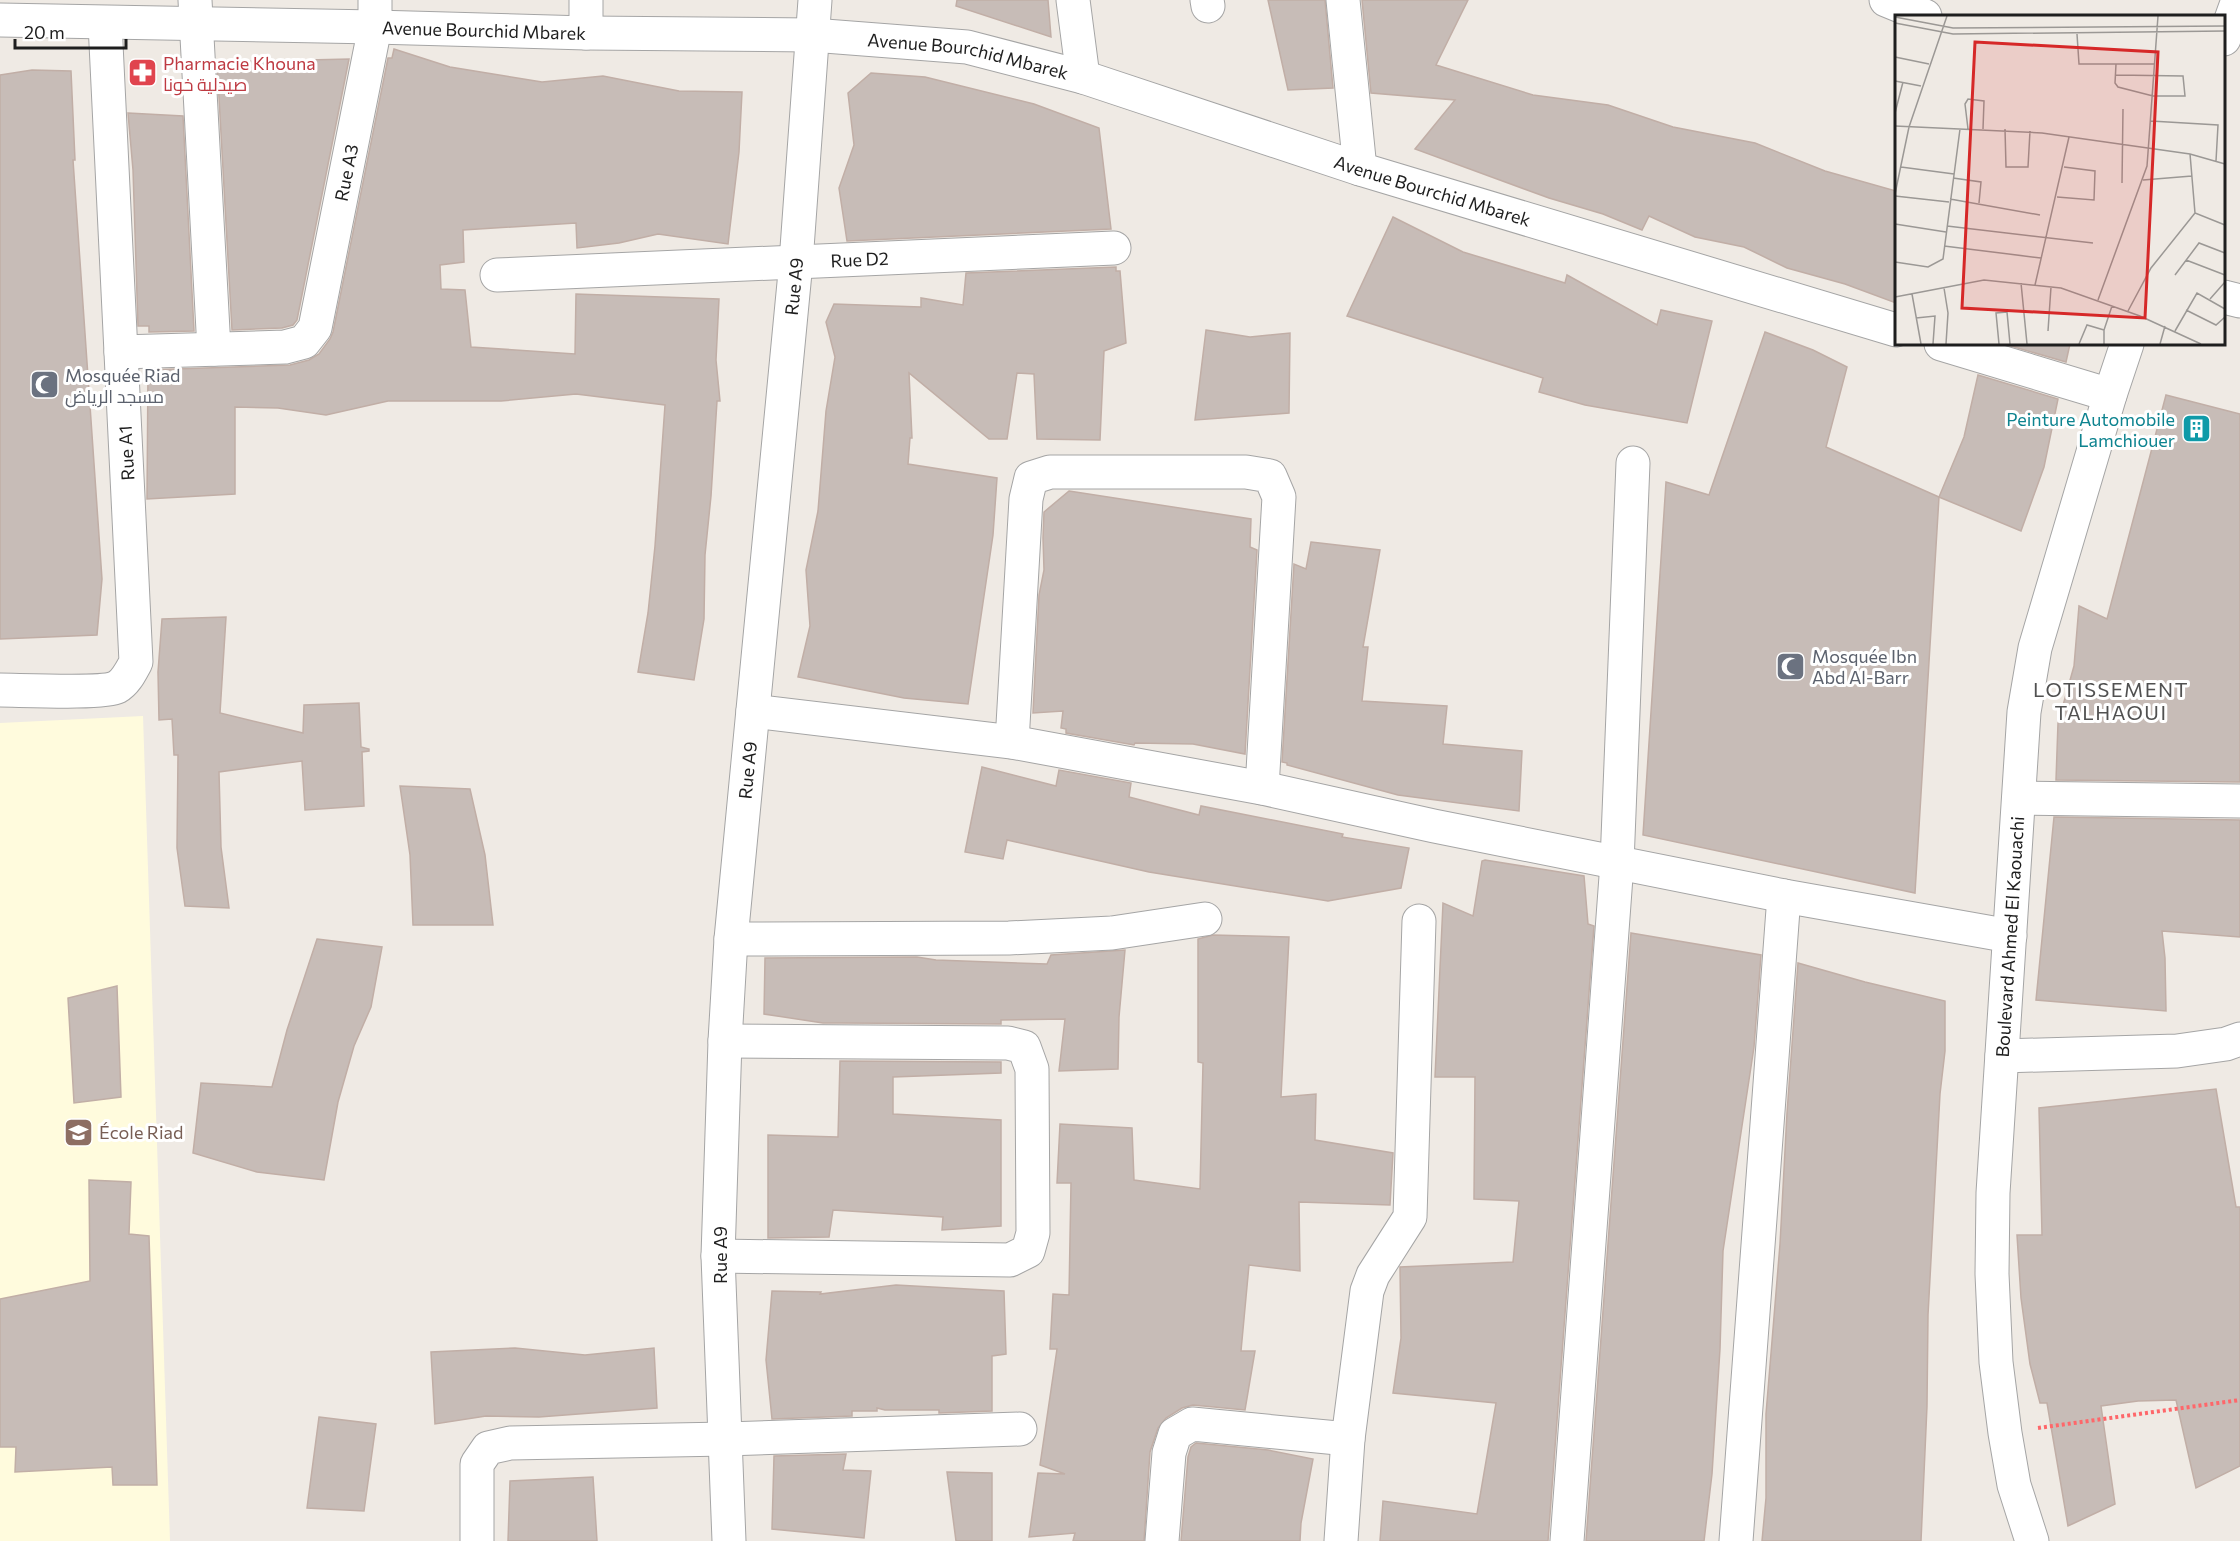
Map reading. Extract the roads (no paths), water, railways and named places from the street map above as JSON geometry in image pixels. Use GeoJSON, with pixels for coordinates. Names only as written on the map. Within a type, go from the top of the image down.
{"type":"FeatureCollection","features":[{"type":"Feature","properties":{"kind":"street"},"geometry":{"type":"LineString","coordinates":[[586,0],[586,33]]}},
{"type":"Feature","properties":{"kind":"street","name":"Rue A9"},"geometry":{"type":"LineString","coordinates":[[729,1541],[718,1256],[725,1041],[731,939],[796,262],[815,0]]}},
{"type":"Feature","properties":{"kind":"street"},"geometry":{"type":"LineString","coordinates":[[1073,0],[1083,77]]}},
{"type":"Feature","properties":{"kind":"street"},"geometry":{"type":"LineString","coordinates":[[1343,0],[1360,169]]}},
{"type":"Feature","properties":{"kind":"street"},"geometry":{"type":"LineString","coordinates":[[1886,0],[1923,15]]}},
{"type":"Feature","properties":{"kind":"street"},"geometry":{"type":"LineString","coordinates":[[2225,34],[2238,0]]}},
{"type":"Feature","properties":{"kind":"street"},"geometry":{"type":"LineString","coordinates":[[121,352],[214,349],[195,12]]}},
{"type":"Feature","properties":{"kind":"street","name":"Avenue Bourchid Mbarek"},"geometry":{"type":"LineString","coordinates":[[0,20],[105,23],[195,12],[375,13],[586,33],[812,35],[967,47],[1083,77],[1360,169],[1895,330]]}},
{"type":"Feature","properties":{"kind":"street","name":"Rue A3"},"geometry":{"type":"LineString","coordinates":[[214,349],[285,347],[304,342],[315,328],[375,13]]}},
{"type":"Feature","properties":{"kind":"street","name":"Rue A1"},"geometry":{"type":"LineString","coordinates":[[0,690],[116,688],[128,677],[136,662],[105,23]]}},
{"type":"Feature","properties":{"kind":"street","name":"Rue D2"},"geometry":{"type":"LineString","coordinates":[[497,275],[1114,248]]}},
{"type":"Feature","properties":{"kind":"street"},"geometry":{"type":"LineString","coordinates":[[2225,297],[2240,301]]}},
{"type":"Feature","properties":{"kind":"street"},"geometry":{"type":"LineString","coordinates":[[1944,345],[2110,395]]}},
{"type":"Feature","properties":{"kind":"street","name":"Boulevard Ahmed El Kaouachi"},"geometry":{"type":"LineString","coordinates":[[2032,1541],[2014,1485],[2005,1433],[1996,1362],[1992,1274],[1993,1193],[2024,712],[2035,648],[2127,345]]}},
{"type":"Feature","properties":{"kind":"street"},"geometry":{"type":"LineString","coordinates":[[1567,1541],[1617,863],[1633,463]]}},
{"type":"Feature","properties":{"kind":"street"},"geometry":{"type":"LineString","coordinates":[[1012,742],[1026,499],[1031,478],[1050,472],[1246,472],[1270,476],[1279,497],[1262,788]]}},
{"type":"Feature","properties":{"kind":"street"},"geometry":{"type":"LineString","coordinates":[[753,711],[1012,742],[1262,788],[1784,896],[2010,936]]}},
{"type":"Feature","properties":{"kind":"street"},"geometry":{"type":"LineString","coordinates":[[2019,798],[2240,801]]}},
{"type":"Feature","properties":{"kind":"street"},"geometry":{"type":"LineString","coordinates":[[1736,1541],[1784,896]]}},
{"type":"Feature","properties":{"kind":"street"},"geometry":{"type":"LineString","coordinates":[[731,939],[1009,938],[1112,933],[1205,919]]}},
{"type":"Feature","properties":{"kind":"street"},"geometry":{"type":"LineString","coordinates":[[1341,1541],[1348,1439],[1367,1291],[1373,1275],[1410,1217],[1419,921]]}},
{"type":"Feature","properties":{"kind":"street"},"geometry":{"type":"LineString","coordinates":[[718,1256],[1010,1260],[1028,1251],[1033,1233],[1032,1069],[1024,1047],[1008,1043],[725,1041]]}},
{"type":"Feature","properties":{"kind":"street"},"geometry":{"type":"LineString","coordinates":[[2002,1056],[2239,1048]]}},
{"type":"Feature","properties":{"kind":"street"},"geometry":{"type":"LineString","coordinates":[[1162,1541],[1169,1453],[1175,1434],[1192,1425],[1348,1439]]}},
{"type":"Feature","properties":{"kind":"street"},"geometry":{"type":"LineString","coordinates":[[477,1541],[477,1464],[488,1448],[510,1443],[1020,1430]]}},
{"type":"Feature","properties":{"kind":"place","name":"Pharmacie Khouna صيدلية خونا"},"geometry":{"type":"Point","coordinates":[142,73]}},
{"type":"Feature","properties":{"kind":"place","name":"Mosquée Riad مسجد الرياض"},"geometry":{"type":"Point","coordinates":[44,385]}},
{"type":"Feature","properties":{"kind":"place","name":"Peinture Automobile Lamchiouer"},"geometry":{"type":"Point","coordinates":[2196,429]}},
{"type":"Feature","properties":{"kind":"place","name":"Mosquée Ibn Abd Al-Barr"},"geometry":{"type":"Point","coordinates":[1791,666]}},
{"type":"Feature","properties":{"kind":"place","name":"École Riad"},"geometry":{"type":"Point","coordinates":[78,1132]}},
{"type":"Feature","properties":{"kind":"district","name":"LOTISSEMENT TALHAOUI"},"geometry":{"type":"Point","coordinates":[2111,700]}}]}
